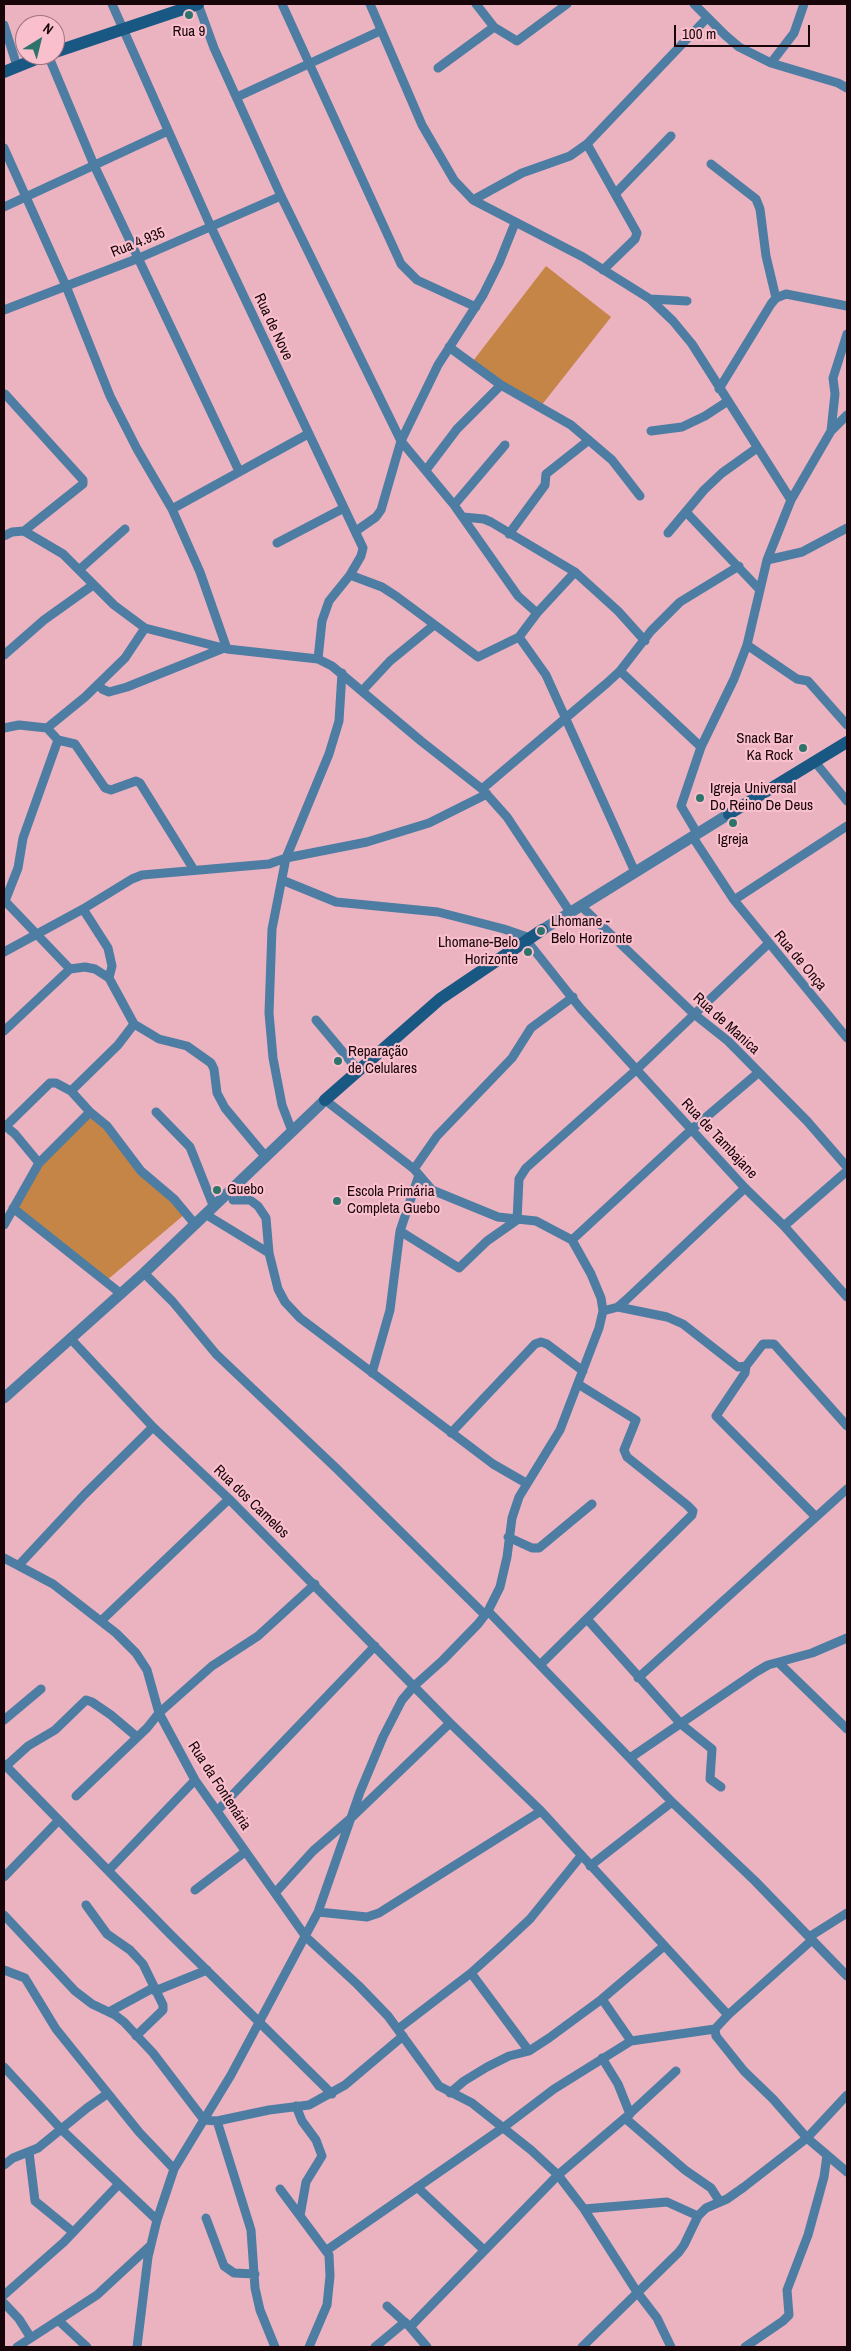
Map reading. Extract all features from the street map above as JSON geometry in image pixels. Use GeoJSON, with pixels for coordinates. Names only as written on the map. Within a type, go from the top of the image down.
{"type":"FeatureCollection","features":[{"type":"Feature","properties":{"kind":"main road"},"geometry":{"type":"LineString","coordinates":[[65,48],[198,4]]}},
{"type":"Feature","properties":{"kind":"main road"},"geometry":{"type":"LineString","coordinates":[[4,72],[18,66]]}},
{"type":"Feature","properties":{"kind":"main road"},"geometry":{"type":"LineString","coordinates":[[729,814],[847,742]]}},
{"type":"Feature","properties":{"kind":"main road"},"geometry":{"type":"LineString","coordinates":[[325,1100],[440,999],[542,930]]}},
{"type":"Feature","properties":{"kind":"street","name":"Rua de Nove"},"geometry":{"type":"LineString","coordinates":[[112,4],[211,227],[363,548],[361,556],[350,575],[329,601],[322,621],[318,659]]}},
{"type":"Feature","properties":{"kind":"street"},"geometry":{"type":"LineString","coordinates":[[198,4],[214,48],[281,196],[401,441],[454,505],[518,596],[537,614]]}},
{"type":"Feature","properties":{"kind":"street"},"geometry":{"type":"LineString","coordinates":[[282,4],[401,264],[417,280],[476,307]]}},
{"type":"Feature","properties":{"kind":"street"},"geometry":{"type":"LineString","coordinates":[[370,4],[422,125],[444,166],[454,180],[473,200],[603,270],[650,299],[673,321],[692,344],[791,500]]}},
{"type":"Feature","properties":{"kind":"street"},"geometry":{"type":"LineString","coordinates":[[476,4],[494,27],[517,41],[567,4]]}},
{"type":"Feature","properties":{"kind":"street"},"geometry":{"type":"LineString","coordinates":[[694,4],[739,47],[771,63],[847,88]]}},
{"type":"Feature","properties":{"kind":"street"},"geometry":{"type":"LineString","coordinates":[[771,63],[794,33],[804,4]]}},
{"type":"Feature","properties":{"kind":"street"},"geometry":{"type":"LineString","coordinates":[[473,200],[522,173],[570,156],[587,144],[707,18]]}},
{"type":"Feature","properties":{"kind":"street"},"geometry":{"type":"LineString","coordinates":[[4,25],[18,66]]}},
{"type":"Feature","properties":{"kind":"street"},"geometry":{"type":"LineString","coordinates":[[438,68],[494,27]]}},
{"type":"Feature","properties":{"kind":"street"},"geometry":{"type":"LineString","coordinates":[[237,97],[380,30]]}},
{"type":"Feature","properties":{"kind":"street"},"geometry":{"type":"LineString","coordinates":[[51,65],[94,165],[239,471]]}},
{"type":"Feature","properties":{"kind":"street"},"geometry":{"type":"LineString","coordinates":[[4,207],[168,131]]}},
{"type":"Feature","properties":{"kind":"street"},"geometry":{"type":"LineString","coordinates":[[615,194],[671,136]]}},
{"type":"Feature","properties":{"kind":"street"},"geometry":{"type":"LineString","coordinates":[[587,144],[638,233],[603,270]]}},
{"type":"Feature","properties":{"kind":"street"},"geometry":{"type":"LineString","coordinates":[[4,148],[66,286],[110,396],[137,449],[172,509],[200,572],[225,649]]}},
{"type":"Feature","properties":{"kind":"street"},"geometry":{"type":"LineString","coordinates":[[711,164],[756,199],[760,210],[766,256],[776,298]]}},
{"type":"Feature","properties":{"kind":"street","name":"Rua 4.935"},"geometry":{"type":"LineString","coordinates":[[4,310],[139,258],[281,196]]}},
{"type":"Feature","properties":{"kind":"street"},"geometry":{"type":"LineString","coordinates":[[356,531],[376,517],[381,510],[401,441],[449,347],[476,307],[499,263],[516,223]]}},
{"type":"Feature","properties":{"kind":"street"},"geometry":{"type":"LineString","coordinates":[[720,388],[770,304],[776,298],[786,294],[847,306]]}},
{"type":"Feature","properties":{"kind":"street"},"geometry":{"type":"LineString","coordinates":[[650,299],[687,301]]}},
{"type":"Feature","properties":{"kind":"street"},"geometry":{"type":"LineString","coordinates":[[831,431],[835,394],[833,378],[847,334]]}},
{"type":"Feature","properties":{"kind":"street"},"geometry":{"type":"LineString","coordinates":[[449,347],[501,385],[552,413],[589,440],[612,460],[640,496]]}},
{"type":"Feature","properties":{"kind":"street"},"geometry":{"type":"LineString","coordinates":[[426,470],[457,429],[501,385]]}},
{"type":"Feature","properties":{"kind":"street"},"geometry":{"type":"LineString","coordinates":[[4,524],[8,534],[24,531],[83,484],[83,480],[5,394]]}},
{"type":"Feature","properties":{"kind":"street"},"geometry":{"type":"LineString","coordinates":[[651,431],[682,427],[705,416],[728,401]]}},
{"type":"Feature","properties":{"kind":"street"},"geometry":{"type":"LineString","coordinates":[[620,671],[702,747],[734,679],[747,645],[767,560],[791,500],[831,431],[847,415]]}},
{"type":"Feature","properties":{"kind":"street"},"geometry":{"type":"LineString","coordinates":[[172,509],[308,434]]}},
{"type":"Feature","properties":{"kind":"street"},"geometry":{"type":"LineString","coordinates":[[509,534],[545,485],[546,474],[589,440]]}},
{"type":"Feature","properties":{"kind":"street"},"geometry":{"type":"LineString","coordinates":[[454,505],[505,445]]}},
{"type":"Feature","properties":{"kind":"street"},"geometry":{"type":"LineString","coordinates":[[668,533],[704,490],[722,473],[757,448]]}},
{"type":"Feature","properties":{"kind":"street"},"geometry":{"type":"LineString","coordinates":[[277,543],[344,508]]}},
{"type":"Feature","properties":{"kind":"street"},"geometry":{"type":"LineString","coordinates":[[686,512],[760,590]]}},
{"type":"Feature","properties":{"kind":"street"},"geometry":{"type":"LineString","coordinates":[[463,517],[484,519],[575,572],[618,611],[645,641]]}},
{"type":"Feature","properties":{"kind":"street"},"geometry":{"type":"LineString","coordinates":[[767,560],[802,552],[847,528]]}},
{"type":"Feature","properties":{"kind":"street"},"geometry":{"type":"LineString","coordinates":[[80,568],[125,529]]}},
{"type":"Feature","properties":{"kind":"street"},"geometry":{"type":"LineString","coordinates":[[24,531],[64,554],[80,568],[93,585],[114,605],[145,628],[225,649],[318,659],[342,673],[484,791],[507,817],[570,912]]}},
{"type":"Feature","properties":{"kind":"street"},"geometry":{"type":"LineString","coordinates":[[4,952],[142,875],[269,864],[286,858],[367,842],[408,831],[447,815],[484,791],[620,671],[651,631],[680,602],[738,566]]}},
{"type":"Feature","properties":{"kind":"street"},"geometry":{"type":"LineString","coordinates":[[350,575],[382,587],[478,657],[520,637],[537,614],[575,572]]}},
{"type":"Feature","properties":{"kind":"street"},"geometry":{"type":"LineString","coordinates":[[4,655],[44,620],[93,585]]}},
{"type":"Feature","properties":{"kind":"street"},"geometry":{"type":"LineString","coordinates":[[362,691],[390,661],[434,625]]}},
{"type":"Feature","properties":{"kind":"street"},"geometry":{"type":"LineString","coordinates":[[48,728],[99,684],[125,658],[145,628]]}},
{"type":"Feature","properties":{"kind":"street"},"geometry":{"type":"LineString","coordinates":[[520,637],[546,675],[635,872]]}},
{"type":"Feature","properties":{"kind":"street"},"geometry":{"type":"LineString","coordinates":[[747,645],[797,679],[808,681],[847,725]]}},
{"type":"Feature","properties":{"kind":"street"},"geometry":{"type":"LineString","coordinates":[[99,684],[105,691],[118,690],[225,649]]}},
{"type":"Feature","properties":{"kind":"street"},"geometry":{"type":"LineString","coordinates":[[292,1132],[282,1105],[273,1058],[269,1013],[272,929],[286,858],[329,754],[339,721],[342,673]]}},
{"type":"Feature","properties":{"kind":"street"},"geometry":{"type":"LineString","coordinates":[[4,728],[19,725],[48,728],[58,740],[75,744],[105,788],[111,790],[136,781],[144,786],[194,870]]}},
{"type":"Feature","properties":{"kind":"street"},"geometry":{"type":"LineString","coordinates":[[58,740],[24,838],[18,868],[4,901],[70,969]]}},
{"type":"Feature","properties":{"kind":"street","name":"Rua de Onça"},"geometry":{"type":"LineString","coordinates":[[702,747],[681,806],[695,834],[734,900],[768,944],[847,1038]]}},
{"type":"Feature","properties":{"kind":"street"},"geometry":{"type":"LineString","coordinates":[[815,762],[847,801]]}},
{"type":"Feature","properties":{"kind":"street"},"geometry":{"type":"LineString","coordinates":[[542,930],[729,814]]}},
{"type":"Feature","properties":{"kind":"street"},"geometry":{"type":"LineString","coordinates":[[734,900],[847,826]]}},
{"type":"Feature","properties":{"kind":"street"},"geometry":{"type":"LineString","coordinates":[[282,880],[336,902],[438,912],[487,924],[528,940]]}},
{"type":"Feature","properties":{"kind":"street","name":"Rua de Manica"},"geometry":{"type":"LineString","coordinates":[[581,906],[694,1014],[728,1041],[807,1122],[847,1167]]}},
{"type":"Feature","properties":{"kind":"street"},"geometry":{"type":"LineString","coordinates":[[83,909],[108,948],[112,966],[109,978]]}},
{"type":"Feature","properties":{"kind":"street","name":"Rua de Tambajane"},"geometry":{"type":"LineString","coordinates":[[528,940],[581,1010],[745,1188],[784,1226],[847,1297]]}},
{"type":"Feature","properties":{"kind":"street"},"geometry":{"type":"LineString","coordinates":[[517,1220],[519,1179],[526,1168],[636,1070],[768,944]]}},
{"type":"Feature","properties":{"kind":"street"},"geometry":{"type":"LineString","coordinates":[[4,1031],[70,969],[85,967],[95,969],[109,978],[134,1024],[159,1039],[187,1046],[211,1063],[214,1069],[217,1092],[225,1108],[266,1156]]}},
{"type":"Feature","properties":{"kind":"street"},"geometry":{"type":"LineString","coordinates":[[372,1373],[390,1310],[400,1231],[417,1172],[436,1136],[512,1058],[531,1028],[573,998]]}},
{"type":"Feature","properties":{"kind":"street"},"geometry":{"type":"LineString","coordinates":[[316,1020],[358,1070]]}},
{"type":"Feature","properties":{"kind":"street"},"geometry":{"type":"LineString","coordinates":[[72,1090],[118,1045],[134,1024]]}},
{"type":"Feature","properties":{"kind":"street"},"geometry":{"type":"LineString","coordinates":[[572,1240],[691,1130],[758,1073]]}},
{"type":"Feature","properties":{"kind":"street"},"geometry":{"type":"LineString","coordinates":[[39,1163],[5,1125],[50,1083],[56,1083],[72,1090],[90,1112],[107,1126],[141,1172],[174,1199],[194,1223]]}},
{"type":"Feature","properties":{"kind":"street"},"geometry":{"type":"LineString","coordinates":[[4,1398],[144,1273],[194,1223],[325,1100],[417,1172],[432,1190],[498,1217],[536,1221],[572,1240],[601,1298],[602,1312],[583,1371],[554,1443],[526,1483],[516,1504],[508,1536],[507,1557],[500,1587],[486,1613],[443,1660],[414,1686],[402,1700],[382,1737],[350,1819],[318,1912],[306,1937],[204,2120],[174,2169],[157,2220],[148,2256],[137,2347]]}},
{"type":"Feature","properties":{"kind":"street"},"geometry":{"type":"LineString","coordinates":[[4,1226],[8,1213],[39,1163],[90,1112]]}},
{"type":"Feature","properties":{"kind":"street"},"geometry":{"type":"LineString","coordinates":[[156,1112],[190,1147],[209,1210],[269,1253]]}},
{"type":"Feature","properties":{"kind":"street"},"geometry":{"type":"LineString","coordinates":[[784,1226],[847,1171]]}},
{"type":"Feature","properties":{"kind":"street"},"geometry":{"type":"LineString","coordinates":[[602,1312],[618,1306],[745,1188]]}},
{"type":"Feature","properties":{"kind":"street"},"geometry":{"type":"LineString","coordinates":[[233,1200],[250,1200],[266,1218],[269,1253],[278,1289],[300,1318],[493,1464],[526,1483]]}},
{"type":"Feature","properties":{"kind":"street"},"geometry":{"type":"LineString","coordinates":[[8,1213],[120,1293]]}},
{"type":"Feature","properties":{"kind":"street"},"geometry":{"type":"LineString","coordinates":[[400,1231],[459,1268],[487,1241],[517,1220]]}},
{"type":"Feature","properties":{"kind":"street"},"geometry":{"type":"LineString","coordinates":[[144,1273],[173,1302],[216,1354],[541,1664],[672,1802],[755,1881],[847,1976]]}},
{"type":"Feature","properties":{"kind":"street"},"geometry":{"type":"LineString","coordinates":[[618,1306],[667,1317],[683,1324],[738,1367],[746,1366]]}},
{"type":"Feature","properties":{"kind":"street","name":"Rua dos Camelos"},"geometry":{"type":"LineString","coordinates":[[70,1338],[153,1427],[315,1584],[450,1723],[541,1811],[728,2015]]}},
{"type":"Feature","properties":{"kind":"street"},"geometry":{"type":"LineString","coordinates":[[451,1433],[535,1344],[541,1342],[547,1344],[583,1371]]}},
{"type":"Feature","properties":{"kind":"street"},"geometry":{"type":"LineString","coordinates":[[816,1517],[716,1416],[745,1373],[746,1366],[763,1344],[774,1344],[847,1426]]}},
{"type":"Feature","properties":{"kind":"street"},"geometry":{"type":"LineString","coordinates":[[541,1664],[687,1522],[693,1510],[626,1457],[624,1450],[636,1420],[578,1384]]}},
{"type":"Feature","properties":{"kind":"street"},"geometry":{"type":"LineString","coordinates":[[19,1565],[84,1495],[153,1427]]}},
{"type":"Feature","properties":{"kind":"street"},"geometry":{"type":"LineString","coordinates":[[638,1678],[847,1489]]}},
{"type":"Feature","properties":{"kind":"street"},"geometry":{"type":"LineString","coordinates":[[101,1622],[229,1499]]}},
{"type":"Feature","properties":{"kind":"street"},"geometry":{"type":"LineString","coordinates":[[508,1536],[532,1548],[539,1548],[592,1504]]}},
{"type":"Feature","properties":{"kind":"street","name":"Rua da Fontenária"},"geometry":{"type":"LineString","coordinates":[[4,1558],[53,1584],[136,1652],[147,1670],[154,1688],[159,1713],[195,1780],[306,1937],[358,1985],[400,2032],[439,2086],[472,2102],[504,2127],[558,2175],[584,2209],[637,2292],[657,2318],[671,2347]]}},
{"type":"Feature","properties":{"kind":"street"},"geometry":{"type":"LineString","coordinates":[[76,1796],[159,1713],[212,1666],[258,1636],[315,1584]]}},
{"type":"Feature","properties":{"kind":"street"},"geometry":{"type":"LineString","coordinates":[[588,1619],[638,1678],[681,1724],[712,1749],[710,1779],[721,1786]]}},
{"type":"Feature","properties":{"kind":"street"},"geometry":{"type":"LineString","coordinates":[[630,1758],[768,1665],[812,1653],[847,1638]]}},
{"type":"Feature","properties":{"kind":"street"},"geometry":{"type":"LineString","coordinates":[[217,1812],[375,1646]]}},
{"type":"Feature","properties":{"kind":"street"},"geometry":{"type":"LineString","coordinates":[[779,1663],[847,1729]]}},
{"type":"Feature","properties":{"kind":"street"},"geometry":{"type":"LineString","coordinates":[[4,1720],[42,1689]]}},
{"type":"Feature","properties":{"kind":"street"},"geometry":{"type":"LineString","coordinates":[[137,1737],[111,1715],[86,1700],[55,1730],[28,1746],[5,1765],[332,2094]]}},
{"type":"Feature","properties":{"kind":"street"},"geometry":{"type":"LineString","coordinates":[[275,1893],[313,1851],[350,1819],[450,1723]]}},
{"type":"Feature","properties":{"kind":"street"},"geometry":{"type":"LineString","coordinates":[[109,1870],[195,1780]]}},
{"type":"Feature","properties":{"kind":"street"},"geometry":{"type":"LineString","coordinates":[[590,1866],[672,1802]]}},
{"type":"Feature","properties":{"kind":"street"},"geometry":{"type":"LineString","coordinates":[[318,1912],[367,1917],[379,1913],[541,1811]]}},
{"type":"Feature","properties":{"kind":"street"},"geometry":{"type":"LineString","coordinates":[[4,1877],[59,1820]]}},
{"type":"Feature","properties":{"kind":"street"},"geometry":{"type":"LineString","coordinates":[[195,1890],[245,1852]]}},
{"type":"Feature","properties":{"kind":"street"},"geometry":{"type":"LineString","coordinates":[[4,1915],[75,1991],[92,2004],[116,2015],[153,2054],[204,2120],[216,2121],[309,2105],[332,2094],[530,1919],[581,1856]]}},
{"type":"Feature","properties":{"kind":"street"},"geometry":{"type":"LineString","coordinates":[[86,1905],[106,1934],[130,1950],[144,1964],[163,2005],[163,2010],[136,2036]]}},
{"type":"Feature","properties":{"kind":"street"},"geometry":{"type":"LineString","coordinates":[[326,2250],[504,2127],[554,2089],[602,2058],[632,2041],[715,2029],[811,1939],[847,1913]]}},
{"type":"Feature","properties":{"kind":"street"},"geometry":{"type":"LineString","coordinates":[[450,2093],[464,2081],[487,2067],[509,2056],[529,2051],[602,1999],[664,1946]]}},
{"type":"Feature","properties":{"kind":"street"},"geometry":{"type":"LineString","coordinates":[[4,1970],[24,1978],[56,2029],[107,2094],[174,2169]]}},
{"type":"Feature","properties":{"kind":"street"},"geometry":{"type":"LineString","coordinates":[[109,2012],[154,1989],[207,1970]]}},
{"type":"Feature","properties":{"kind":"street"},"geometry":{"type":"LineString","coordinates":[[471,1973],[529,2051]]}},
{"type":"Feature","properties":{"kind":"street"},"geometry":{"type":"LineString","coordinates":[[602,1999],[632,2041]]}},
{"type":"Feature","properties":{"kind":"street"},"geometry":{"type":"LineString","coordinates":[[715,2029],[720,2042],[744,2071],[773,2099],[807,2138],[847,2172]]}},
{"type":"Feature","properties":{"kind":"street"},"geometry":{"type":"LineString","coordinates":[[602,2058],[618,2084],[628,2116],[686,2170],[711,2188],[720,2202]]}},
{"type":"Feature","properties":{"kind":"street"},"geometry":{"type":"LineString","coordinates":[[4,2067],[61,2129],[157,2220]]}},
{"type":"Feature","properties":{"kind":"street"},"geometry":{"type":"LineString","coordinates":[[375,2347],[407,2325],[558,2175],[628,2116],[676,2071]]}},
{"type":"Feature","properties":{"kind":"street"},"geometry":{"type":"LineString","coordinates":[[4,2165],[38,2148],[107,2094]]}},
{"type":"Feature","properties":{"kind":"street"},"geometry":{"type":"LineString","coordinates":[[582,2347],[684,2245],[698,2216],[706,2208],[720,2202],[744,2187],[807,2138],[847,2095]]}},
{"type":"Feature","properties":{"kind":"street"},"geometry":{"type":"LineString","coordinates":[[296,2106],[302,2121],[316,2140],[322,2156],[306,2182],[300,2216]]}},
{"type":"Feature","properties":{"kind":"street"},"geometry":{"type":"LineString","coordinates":[[216,2121],[251,2230],[254,2274],[260,2310],[275,2347]]}},
{"type":"Feature","properties":{"kind":"street"},"geometry":{"type":"LineString","coordinates":[[29,2152],[35,2201],[73,2232]]}},
{"type":"Feature","properties":{"kind":"street"},"geometry":{"type":"LineString","coordinates":[[745,2347],[789,2315],[787,2290],[808,2235],[824,2177],[827,2155]]}},
{"type":"Feature","properties":{"kind":"street"},"geometry":{"type":"LineString","coordinates":[[4,2295],[73,2232],[118,2185]]}},
{"type":"Feature","properties":{"kind":"street"},"geometry":{"type":"LineString","coordinates":[[418,2187],[484,2250]]}},
{"type":"Feature","properties":{"kind":"street"},"geometry":{"type":"LineString","coordinates":[[280,2189],[326,2250],[330,2276],[327,2305],[309,2347]]}},
{"type":"Feature","properties":{"kind":"street"},"geometry":{"type":"LineString","coordinates":[[584,2209],[647,2202],[666,2202],[698,2216]]}},
{"type":"Feature","properties":{"kind":"street"},"geometry":{"type":"LineString","coordinates":[[206,2218],[224,2266],[234,2273],[254,2274]]}},
{"type":"Feature","properties":{"kind":"street"},"geometry":{"type":"LineString","coordinates":[[17,2347],[97,2295],[151,2245]]}},
{"type":"Feature","properties":{"kind":"street"},"geometry":{"type":"LineString","coordinates":[[4,2303],[19,2318],[31,2338]]}},
{"type":"Feature","properties":{"kind":"street"},"geometry":{"type":"LineString","coordinates":[[387,2306],[427,2347]]}},
{"type":"Feature","properties":{"kind":"street"},"geometry":{"type":"LineString","coordinates":[[59,2321],[87,2347]]}},
{"type":"Feature","properties":{"kind":"shaded area"},"geometry":{"type":"Polygon","coordinates":[[[546,266],[611,317],[537,411],[473,361],[546,266]]]}},
{"type":"Feature","properties":{"kind":"shaded area"},"geometry":{"type":"Polygon","coordinates":[[[90,1116],[94,1116],[185,1214],[106,1281],[18,1210],[17,1204],[42,1165],[90,1116]]]}},
{"type":"Feature","properties":{"kind":"place","name":"Rua 9"},"geometry":{"type":"Point","coordinates":[189,15]}},
{"type":"Feature","properties":{"kind":"place","name":"Snack Bar Ka Rock"},"geometry":{"type":"Point","coordinates":[803,748]}},
{"type":"Feature","properties":{"kind":"place","name":"Igreja Universal Do Reino De Deus"},"geometry":{"type":"Point","coordinates":[700,798]}},
{"type":"Feature","properties":{"kind":"place","name":"Igreja"},"geometry":{"type":"Point","coordinates":[733,823]}},
{"type":"Feature","properties":{"kind":"place","name":"Lhomane - Belo Horizonte"},"geometry":{"type":"Point","coordinates":[541,931]}},
{"type":"Feature","properties":{"kind":"place","name":"Lhomane-Belo Horizonte"},"geometry":{"type":"Point","coordinates":[528,952]}},
{"type":"Feature","properties":{"kind":"place","name":"Reparação de Celulares"},"geometry":{"type":"Point","coordinates":[338,1061]}},
{"type":"Feature","properties":{"kind":"place","name":"Guebo"},"geometry":{"type":"Point","coordinates":[217,1190]}},
{"type":"Feature","properties":{"kind":"place","name":"Escola Primária Completa Guebo"},"geometry":{"type":"Point","coordinates":[337,1201]}}]}
